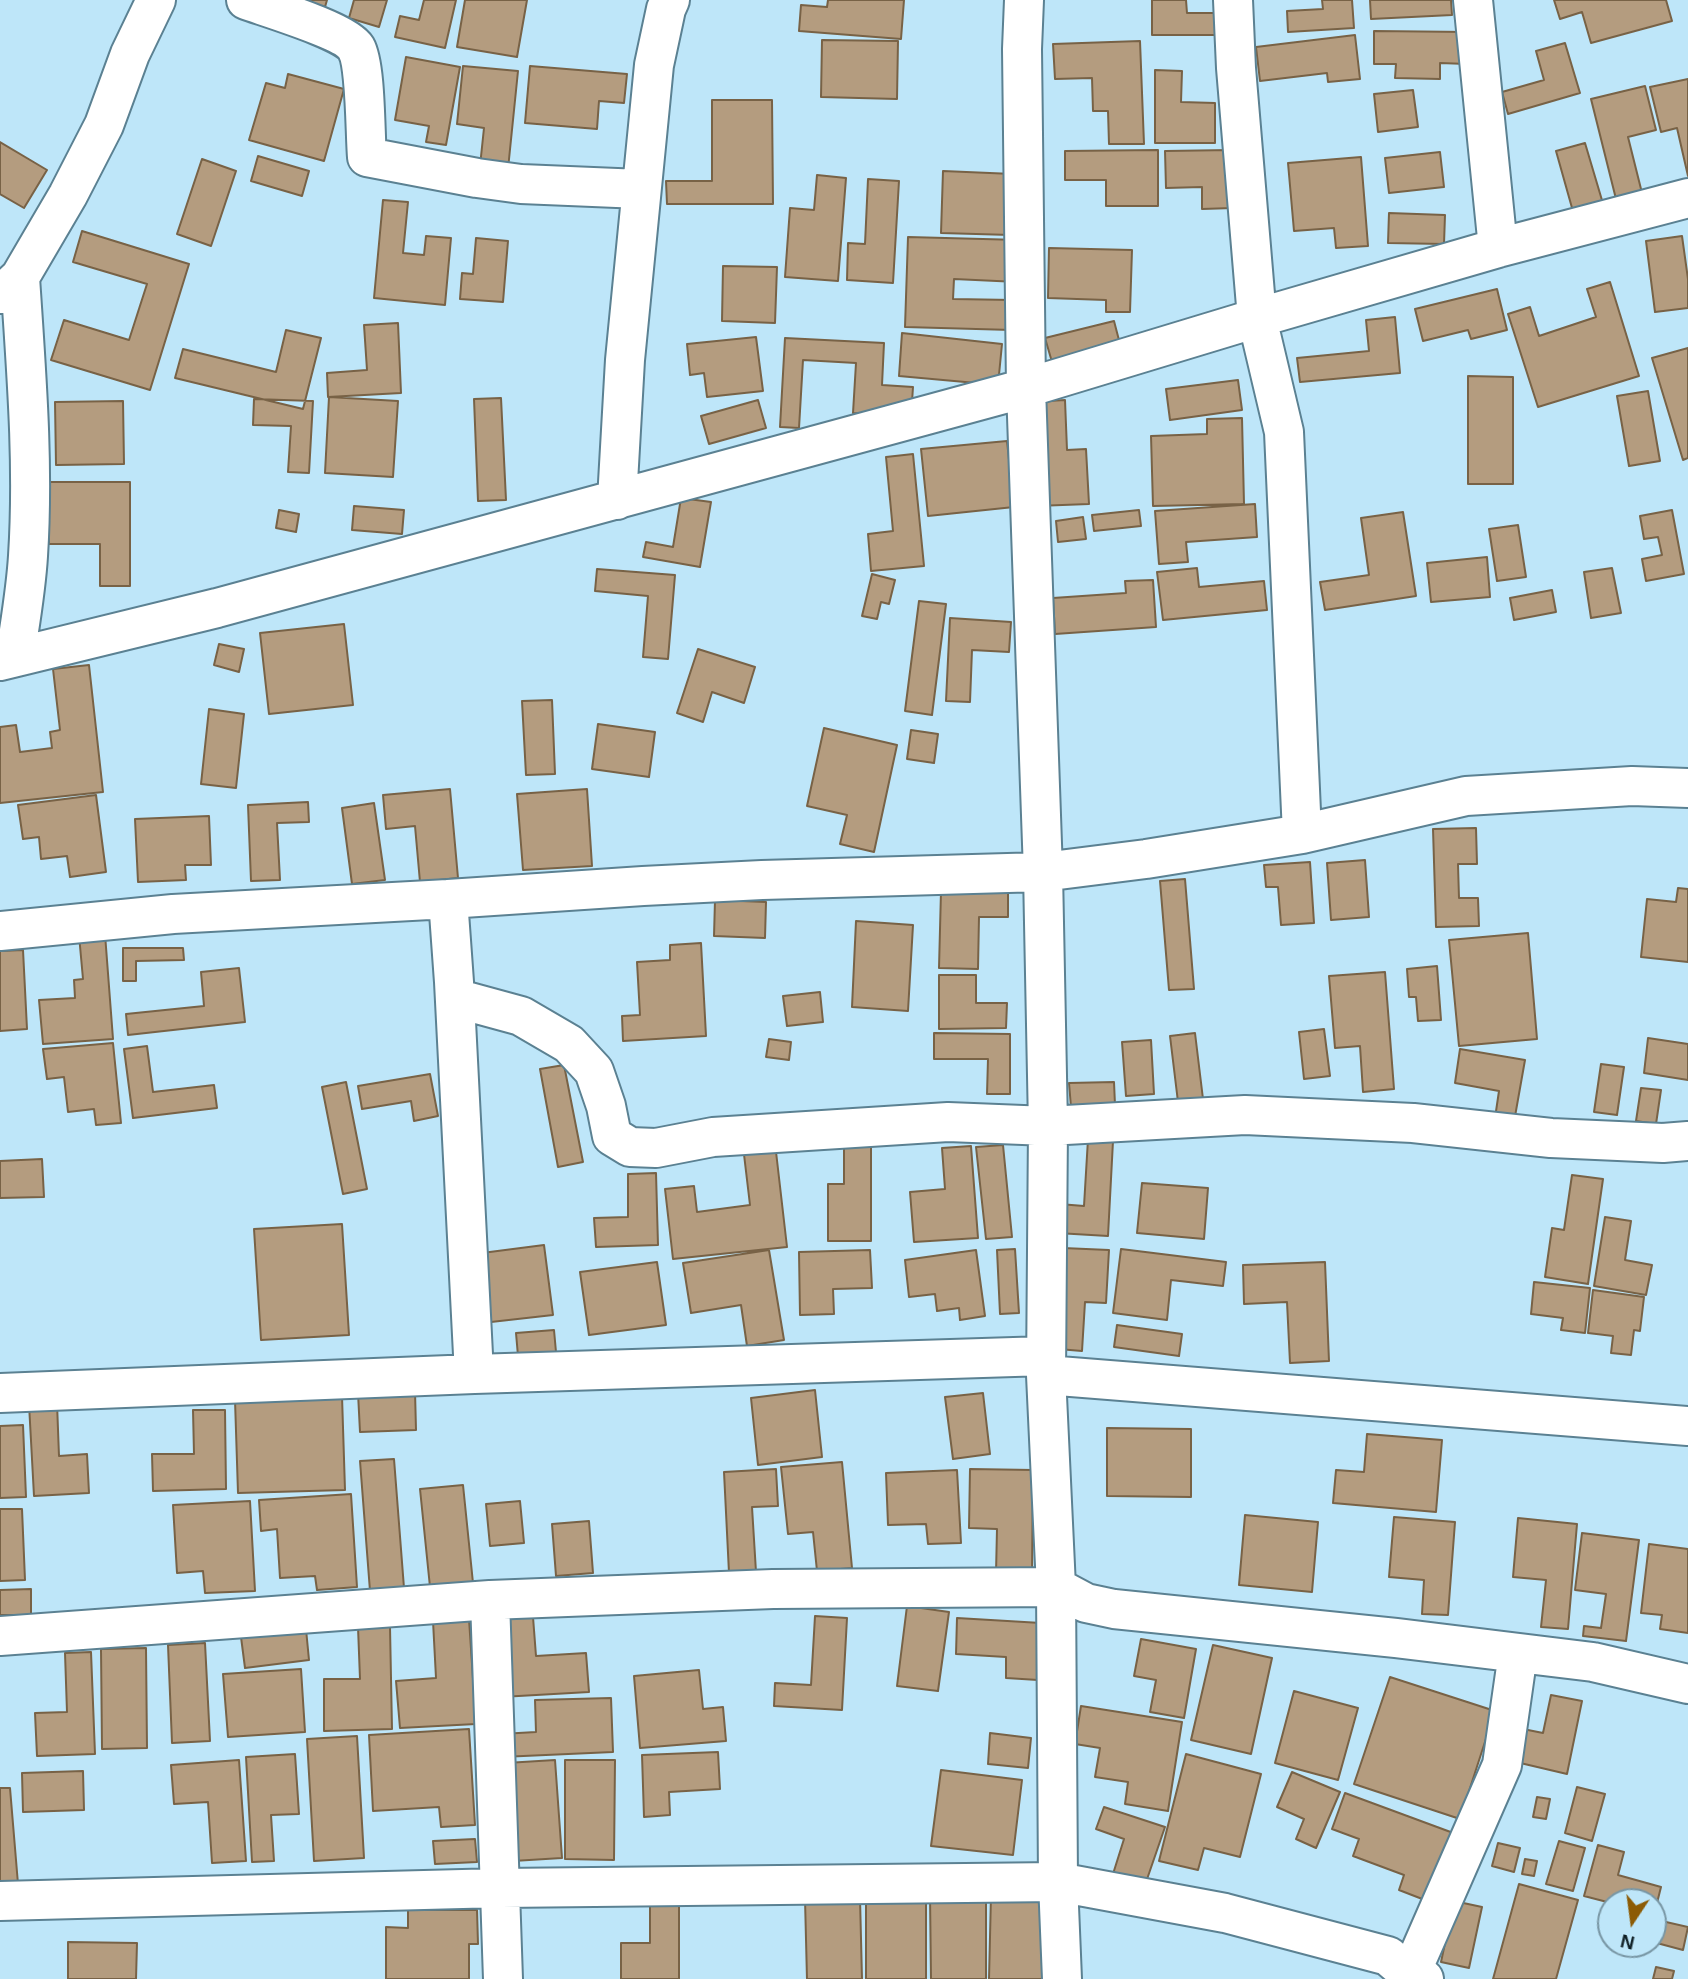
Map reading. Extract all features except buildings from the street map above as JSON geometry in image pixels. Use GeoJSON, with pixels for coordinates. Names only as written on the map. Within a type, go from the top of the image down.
{"type":"FeatureCollection","features":[{"type":"Feature","properties":{"kind":"street"},"geometry":{"type":"LineString","coordinates":[[156,0],[130,54],[104,125],[68,195],[10,286],[30,447],[28,556],[24,601],[7,659],[217,608],[1026,388],[1257,317],[1498,248],[1688,198]]}},
{"type":"Feature","properties":{"kind":"street"},"geometry":{"type":"LineString","coordinates":[[246,0],[338,34],[355,47],[362,64],[367,157],[510,183],[640,189]]}},
{"type":"Feature","properties":{"kind":"street"},"geometry":{"type":"LineString","coordinates":[[617,500],[625,360],[653,65],[670,0]]}},
{"type":"Feature","properties":{"kind":"street"},"geometry":{"type":"LineString","coordinates":[[1024,0],[1021,49],[1026,388],[1043,872],[1048,1126],[1046,1366],[1056,1587],[1058,1882],[1062,1979]]}},
{"type":"Feature","properties":{"kind":"street"},"geometry":{"type":"LineString","coordinates":[[1233,0],[1257,317],[1284,432],[1302,834]]}},
{"type":"Feature","properties":{"kind":"street"},"geometry":{"type":"LineString","coordinates":[[1473,0],[1498,248]]}},
{"type":"Feature","properties":{"kind":"street"},"geometry":{"type":"LineString","coordinates":[[0,931],[173,914],[762,880],[1043,872],[1302,834],[1466,796],[1632,786],[1688,788]]}},
{"type":"Feature","properties":{"kind":"street"},"geometry":{"type":"LineString","coordinates":[[448,899],[474,1374]]}},
{"type":"Feature","properties":{"kind":"street"},"geometry":{"type":"LineString","coordinates":[[455,998],[521,1016],[569,1044],[594,1071],[606,1106],[612,1136],[630,1147],[656,1148],[713,1137],[948,1122],[1048,1126],[1245,1115],[1413,1123],[1551,1138],[1663,1143],[1688,1141]]}},
{"type":"Feature","properties":{"kind":"street"},"geometry":{"type":"LineString","coordinates":[[0,1393],[474,1374],[1046,1366],[1688,1426]]}},
{"type":"Feature","properties":{"kind":"street"},"geometry":{"type":"LineString","coordinates":[[0,1636],[490,1600],[773,1589],[1056,1587],[1086,1603],[1114,1609],[1382,1636],[1593,1662],[1688,1684]]}},
{"type":"Feature","properties":{"kind":"street"},"geometry":{"type":"LineString","coordinates":[[490,1600],[503,1979]]}},
{"type":"Feature","properties":{"kind":"street"},"geometry":{"type":"LineString","coordinates":[[0,1901],[501,1888],[1058,1882],[1225,1913],[1388,1956],[1417,1977],[1502,1765],[1518,1653]]}}]}
